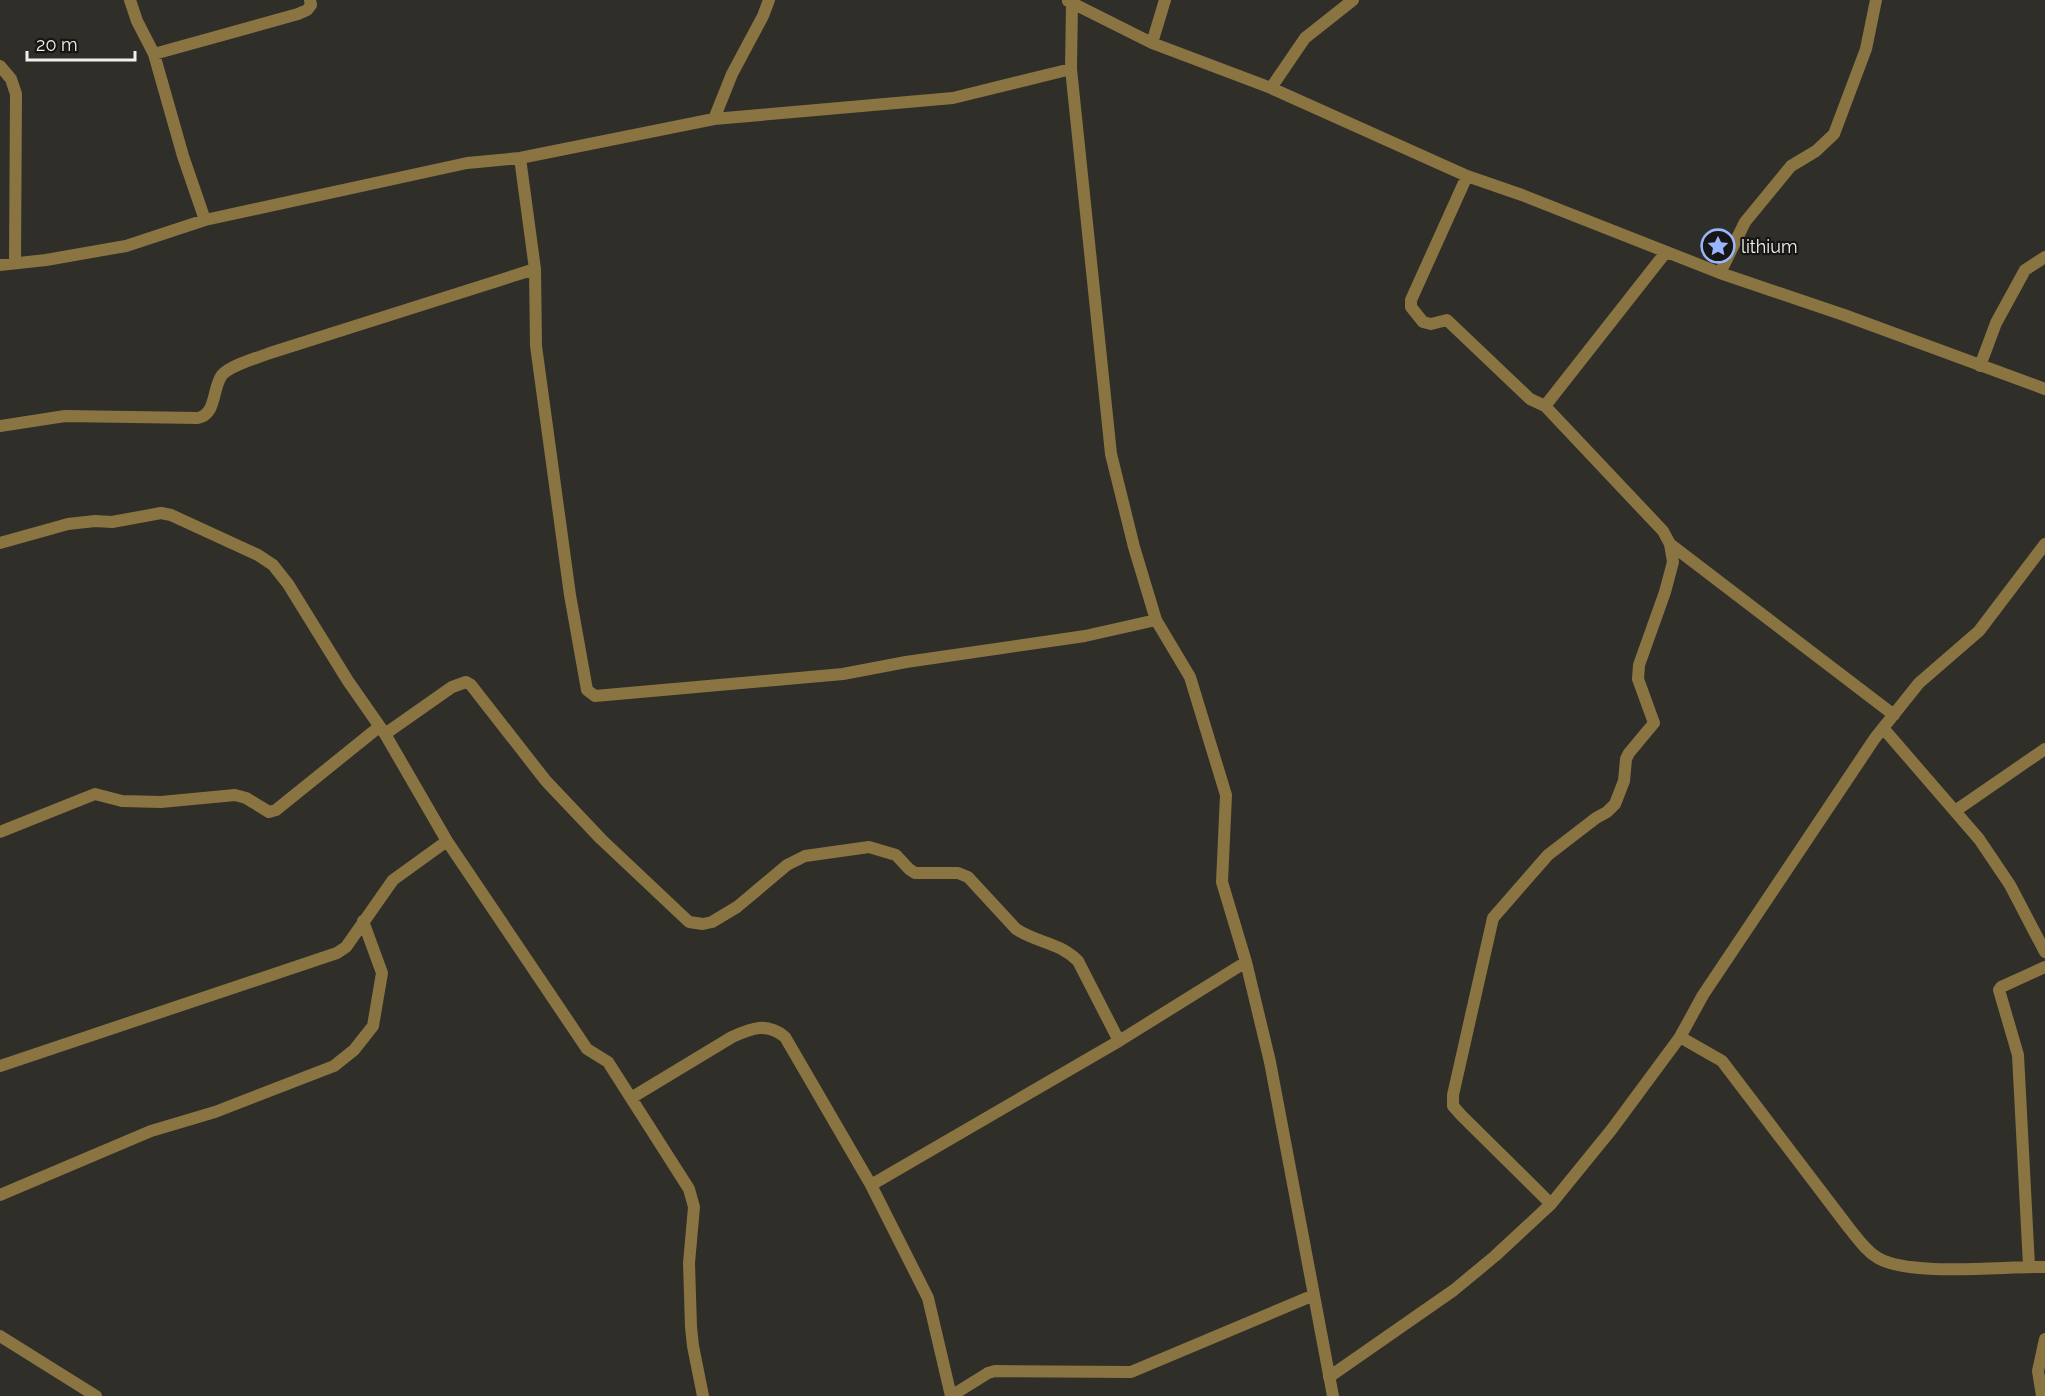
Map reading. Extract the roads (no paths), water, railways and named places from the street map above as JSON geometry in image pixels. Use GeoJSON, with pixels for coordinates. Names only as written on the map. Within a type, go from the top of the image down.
{"type":"FeatureCollection","features":[{"type":"Feature","properties":{"kind":"street"},"geometry":{"type":"LineString","coordinates":[[130,0],[154,54],[183,156],[205,220]]}},
{"type":"Feature","properties":{"kind":"street"},"geometry":{"type":"LineString","coordinates":[[154,54],[298,14],[307,10],[311,5],[310,0]]}},
{"type":"Feature","properties":{"kind":"street"},"geometry":{"type":"LineString","coordinates":[[714,119],[732,74],[769,0]]}},
{"type":"Feature","properties":{"kind":"street"},"geometry":{"type":"LineString","coordinates":[[1152,43],[1165,0]]}},
{"type":"Feature","properties":{"kind":"street"},"geometry":{"type":"LineString","coordinates":[[1271,88],[1305,38],[1353,0]]}},
{"type":"Feature","properties":{"kind":"street"},"geometry":{"type":"LineString","coordinates":[[1720,273],[1744,222],[1791,166],[1816,151],[1834,134],[1866,49],[1876,0]]}},
{"type":"Feature","properties":{"kind":"street"},"geometry":{"type":"LineString","coordinates":[[1333,1396],[1270,1062],[1246,962],[1222,882],[1226,795],[1190,677],[1156,620],[1134,547],[1111,454],[1071,69],[1070,2],[1152,43],[1271,88],[1467,176],[1522,195],[1720,273],[1844,315],[2045,389]]}},
{"type":"Feature","properties":{"kind":"street"},"geometry":{"type":"LineString","coordinates":[[0,66],[15,86],[16,94],[15,263]]}},
{"type":"Feature","properties":{"kind":"street"},"geometry":{"type":"LineString","coordinates":[[0,265],[126,246],[205,220],[467,164],[520,158],[714,119],[953,98],[1071,69]]}},
{"type":"Feature","properties":{"kind":"street"},"geometry":{"type":"LineString","coordinates":[[520,158],[535,269],[536,346],[570,595],[587,690],[595,696],[843,674],[906,662],[1084,636],[1156,620]]}},
{"type":"Feature","properties":{"kind":"street"},"geometry":{"type":"LineString","coordinates":[[1467,176],[1411,300],[1411,307],[1423,322],[1431,324],[1447,320],[1530,399],[1545,406],[1663,531],[1670,544],[1673,562],[1665,592],[1639,664],[1638,679],[1654,723],[1626,759],[1624,781],[1615,804],[1548,855],[1493,918],[1452,1095],[1453,1106],[1462,1116],[1551,1204]]}},
{"type":"Feature","properties":{"kind":"street"},"geometry":{"type":"LineString","coordinates":[[1545,406],[1666,252]]}},
{"type":"Feature","properties":{"kind":"street"},"geometry":{"type":"LineString","coordinates":[[1980,366],[1996,323],[2025,270],[2045,257]]}},
{"type":"Feature","properties":{"kind":"street"},"geometry":{"type":"LineString","coordinates":[[0,426],[65,416],[204,417],[209,411],[221,376],[228,370],[270,353],[535,269]]}},
{"type":"Feature","properties":{"kind":"street"},"geometry":{"type":"LineString","coordinates":[[0,543],[68,524],[112,522],[161,513],[171,515],[258,555],[273,566],[288,584],[348,681],[382,730],[447,841],[587,1049],[608,1062],[689,1189],[694,1207],[689,1263],[691,1328],[704,1396]]}},
{"type":"Feature","properties":{"kind":"street"},"geometry":{"type":"LineString","coordinates":[[1670,544],[1894,715]]}},
{"type":"Feature","properties":{"kind":"street"},"geometry":{"type":"LineString","coordinates":[[1329,1377],[1454,1290],[1551,1204],[1612,1129],[1680,1037],[1703,995],[1883,728],[1920,683],[1979,632],[2045,544]]}},
{"type":"Feature","properties":{"kind":"street"},"geometry":{"type":"LineString","coordinates":[[0,832],[95,794],[122,801],[142,802],[235,795],[246,798],[269,812],[276,810],[382,730],[452,687],[466,682],[471,685],[546,781],[601,839],[689,922],[703,924],[712,922],[737,907],[787,865],[805,856],[869,847],[897,855],[915,873],[958,873],[968,878],[1016,929],[1069,952],[1078,961],[1119,1041]]}},
{"type":"Feature","properties":{"kind":"street"},"geometry":{"type":"LineString","coordinates":[[1883,728],[1979,839],[2010,885],[2045,952]]}},
{"type":"Feature","properties":{"kind":"street"},"geometry":{"type":"LineString","coordinates":[[1955,811],[2045,749]]}},
{"type":"Feature","properties":{"kind":"street"},"geometry":{"type":"LineString","coordinates":[[0,1066],[337,953],[346,947],[393,880],[447,841]]}},
{"type":"Feature","properties":{"kind":"street"},"geometry":{"type":"LineString","coordinates":[[0,1195],[151,1131],[215,1112],[334,1066],[354,1050],[373,1026],[382,973],[363,921]]}},
{"type":"Feature","properties":{"kind":"street"},"geometry":{"type":"LineString","coordinates":[[871,1185],[1119,1041],[1246,962]]}},
{"type":"Feature","properties":{"kind":"street"},"geometry":{"type":"LineString","coordinates":[[2029,1266],[2018,1055],[2000,990],[2001,987],[2045,967]]}},
{"type":"Feature","properties":{"kind":"street"},"geometry":{"type":"LineString","coordinates":[[631,1098],[748,1029],[762,1027],[775,1029],[785,1037],[871,1185],[928,1298],[951,1396],[995,1371],[1131,1372],[1314,1295]]}},
{"type":"Feature","properties":{"kind":"street"},"geometry":{"type":"LineString","coordinates":[[1680,1037],[1722,1061],[1849,1228],[1878,1258],[1910,1268],[2045,1267]]}},
{"type":"Feature","properties":{"kind":"street"},"geometry":{"type":"LineString","coordinates":[[0,1336],[96,1396]]}},
{"type":"Feature","properties":{"kind":"street"},"geometry":{"type":"LineString","coordinates":[[2042,1396],[2038,1371],[2045,1339]]}},
{"type":"Feature","properties":{"kind":"place","name":"lithium"},"geometry":{"type":"Point","coordinates":[1718,246]}}]}
